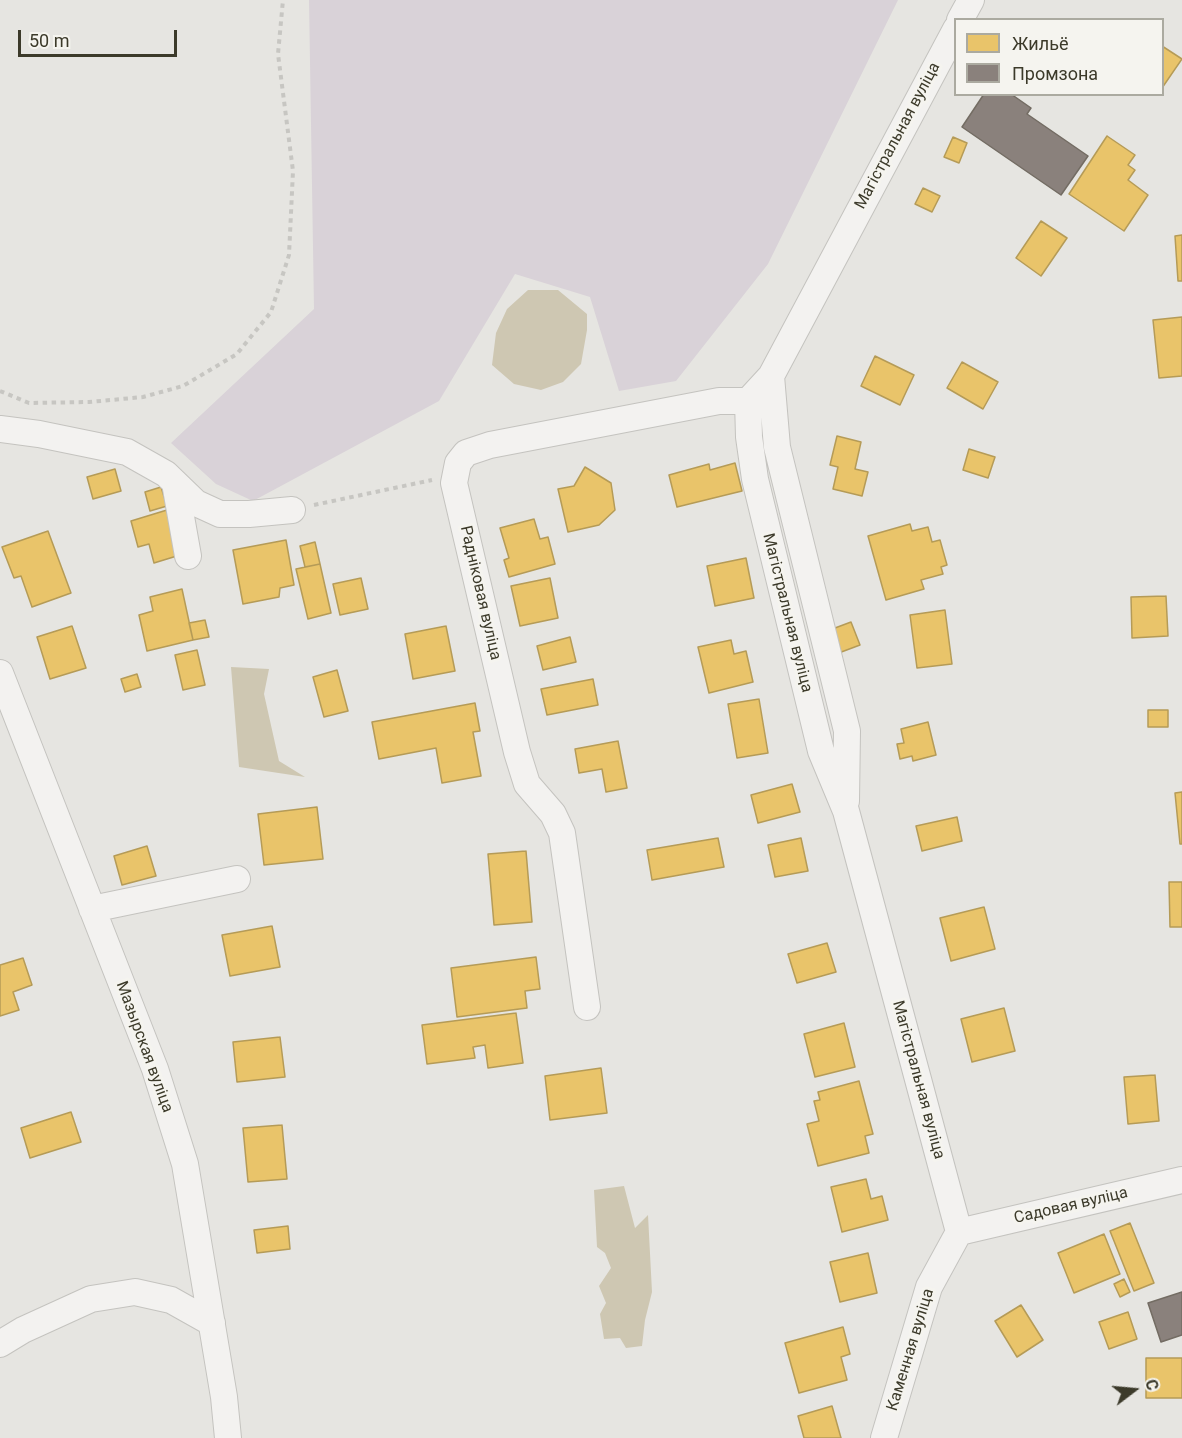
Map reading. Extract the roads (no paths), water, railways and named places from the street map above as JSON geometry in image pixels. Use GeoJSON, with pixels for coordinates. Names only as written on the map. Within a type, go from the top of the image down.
{"type":"FeatureCollection","features":[{"type":"Feature","properties":{"kind":"street"},"geometry":{"type":"LineString","coordinates":[[961,18],[971,0]]}},
{"type":"Feature","properties":{"kind":"street","name":"Магістральная вуліца"},"geometry":{"type":"LineString","coordinates":[[954,33],[771,376],[748,400],[749,437],[755,479],[821,751],[846,811],[959,1232]]}},
{"type":"Feature","properties":{"kind":"street"},"geometry":{"type":"LineString","coordinates":[[771,376],[777,447],[847,731],[846,811]]}},
{"type":"Feature","properties":{"kind":"street","name":"Радніковая вуліца"},"geometry":{"type":"LineString","coordinates":[[587,1007],[562,832],[553,814],[527,784],[517,753],[454,483],[458,463],[466,453],[490,445],[718,401],[748,400]]}},
{"type":"Feature","properties":{"kind":"street"},"geometry":{"type":"LineString","coordinates":[[0,429],[39,434],[127,452],[166,474],[196,503],[220,514],[292,510]]}},
{"type":"Feature","properties":{"kind":"street"},"geometry":{"type":"LineString","coordinates":[[175,483],[188,556]]}},
{"type":"Feature","properties":{"kind":"street","name":"Мазырская вуліца"},"geometry":{"type":"LineString","coordinates":[[0,673],[155,1069],[184,1164],[224,1397],[228,1438]]}},
{"type":"Feature","properties":{"kind":"street"},"geometry":{"type":"LineString","coordinates":[[92,909],[237,879]]}},
{"type":"Feature","properties":{"kind":"street","name":"Садовая вуліца"},"geometry":{"type":"LineString","coordinates":[[959,1232],[1182,1180]]}},
{"type":"Feature","properties":{"kind":"street","name":"Каменная вуліца"},"geometry":{"type":"LineString","coordinates":[[884,1438],[929,1287],[959,1232]]}},
{"type":"Feature","properties":{"kind":"street"},"geometry":{"type":"LineString","coordinates":[[0,1344],[23,1330],[91,1299],[135,1292],[171,1300],[212,1323]]}}]}
